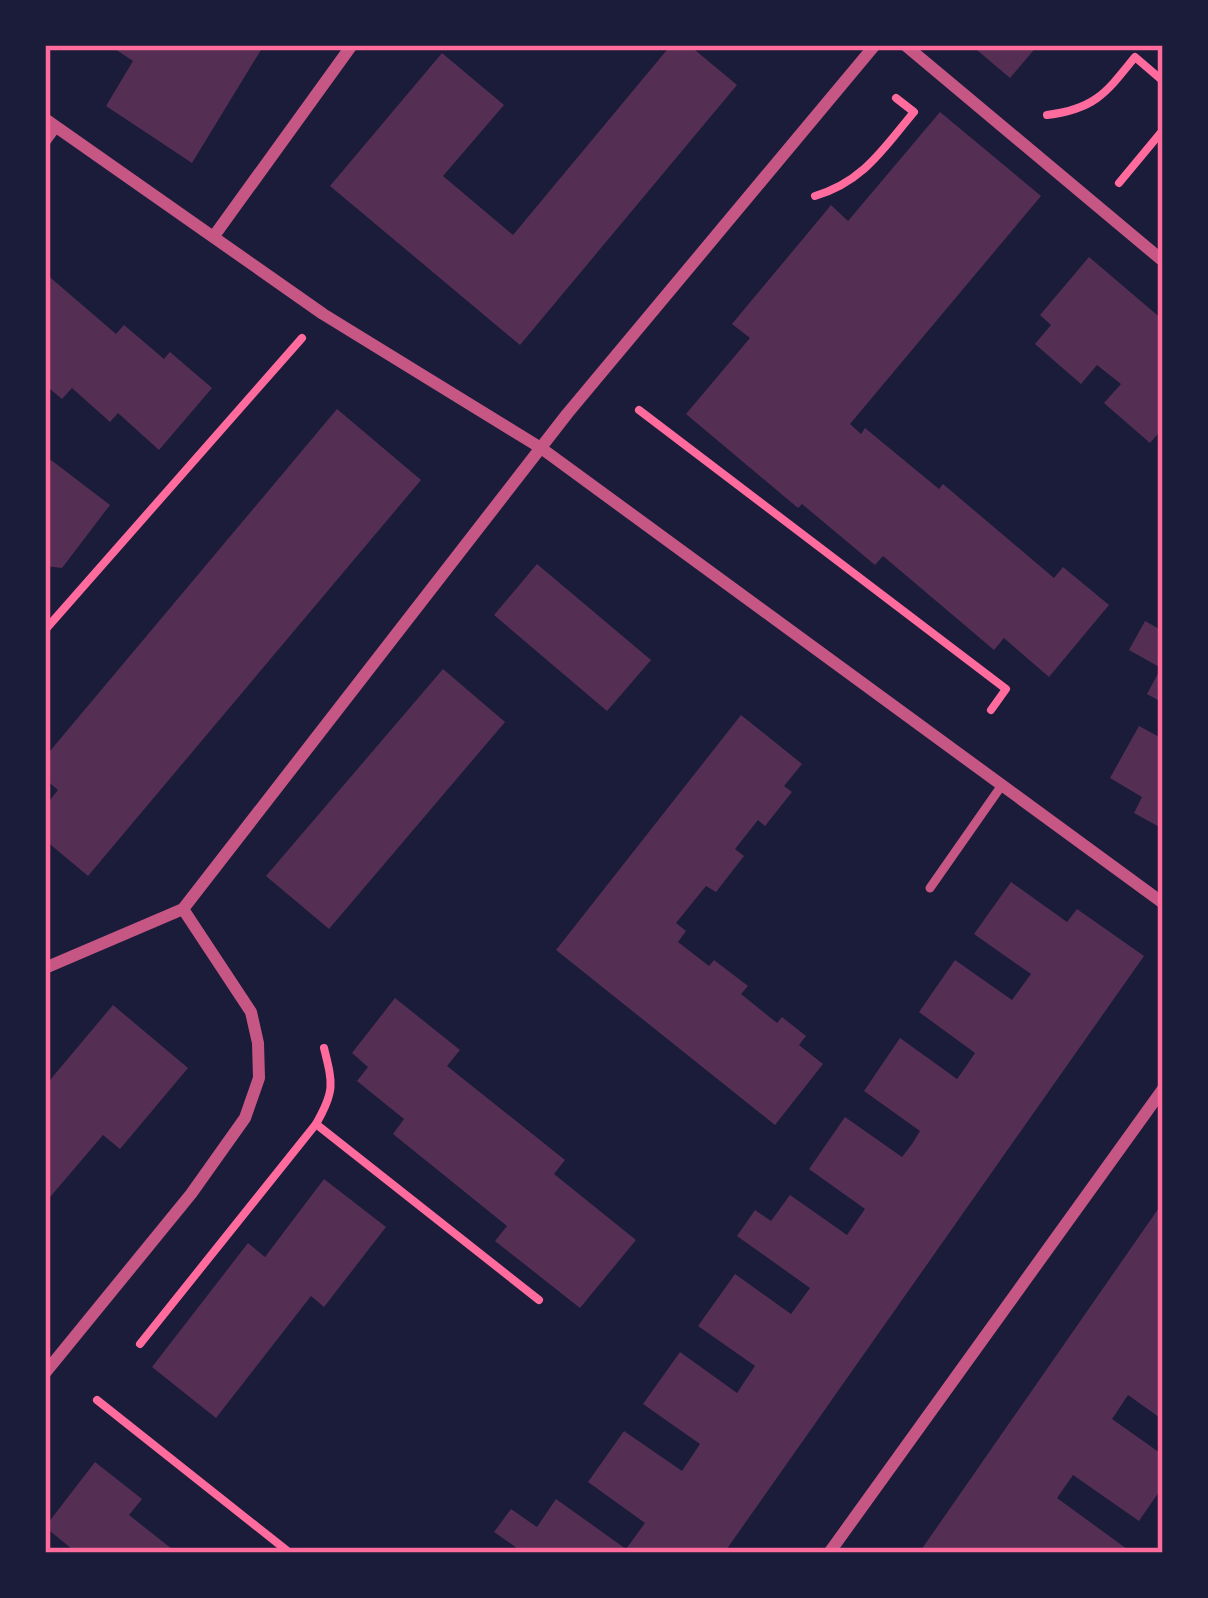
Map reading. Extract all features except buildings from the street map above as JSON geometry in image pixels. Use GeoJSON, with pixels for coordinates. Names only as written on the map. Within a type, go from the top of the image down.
{"type":"FeatureCollection","features":[{"type":"Feature","properties":{"kind":"street"},"geometry":{"type":"LineString","coordinates":[[214,236],[352,45]]}},
{"type":"Feature","properties":{"kind":"street"},"geometry":{"type":"LineString","coordinates":[[45,968],[183,909],[541,448],[875,45]]}},
{"type":"Feature","properties":{"kind":"street"},"geometry":{"type":"LineString","coordinates":[[905,45],[1163,261]]}},
{"type":"Feature","properties":{"kind":"street"},"geometry":{"type":"LineString","coordinates":[[51,124],[323,314],[541,448],[1163,903]]}},
{"type":"Feature","properties":{"kind":"street"},"geometry":{"type":"LineString","coordinates":[[45,1373],[190,1194],[245,1118],[259,1078],[251,1012],[183,909]]}},
{"type":"Feature","properties":{"kind":"street"},"geometry":{"type":"LineString","coordinates":[[829,1553],[1163,1089]]}},
{"type":"Feature","properties":{"kind":"lane"},"geometry":{"type":"LineString","coordinates":[[45,143],[51,124]]}},
{"type":"Feature","properties":{"kind":"lane"},"geometry":{"type":"LineString","coordinates":[[930,888],[1002,785]]}},
{"type":"Feature","properties":{"kind":"path"},"geometry":{"type":"LineString","coordinates":[[984,111],[1050,115],[1082,108],[1104,95],[1135,56],[1163,81]]}},
{"type":"Feature","properties":{"kind":"path"},"geometry":{"type":"LineString","coordinates":[[815,196],[843,188],[866,169],[914,112],[896,98]]}},
{"type":"Feature","properties":{"kind":"path"},"geometry":{"type":"LineString","coordinates":[[1099,207],[1163,130]]}},
{"type":"Feature","properties":{"kind":"path"},"geometry":{"type":"LineString","coordinates":[[45,630],[323,314]]}},
{"type":"Feature","properties":{"kind":"path"},"geometry":{"type":"LineString","coordinates":[[639,410],[1006,689],[991,710]]}},
{"type":"Feature","properties":{"kind":"path"},"geometry":{"type":"LineString","coordinates":[[140,1344],[316,1124],[331,1099],[333,1084],[324,1048]]}},
{"type":"Feature","properties":{"kind":"path"},"geometry":{"type":"LineString","coordinates":[[316,1124],[539,1300]]}},
{"type":"Feature","properties":{"kind":"path"},"geometry":{"type":"LineString","coordinates":[[97,1400],[290,1553]]}}]}
